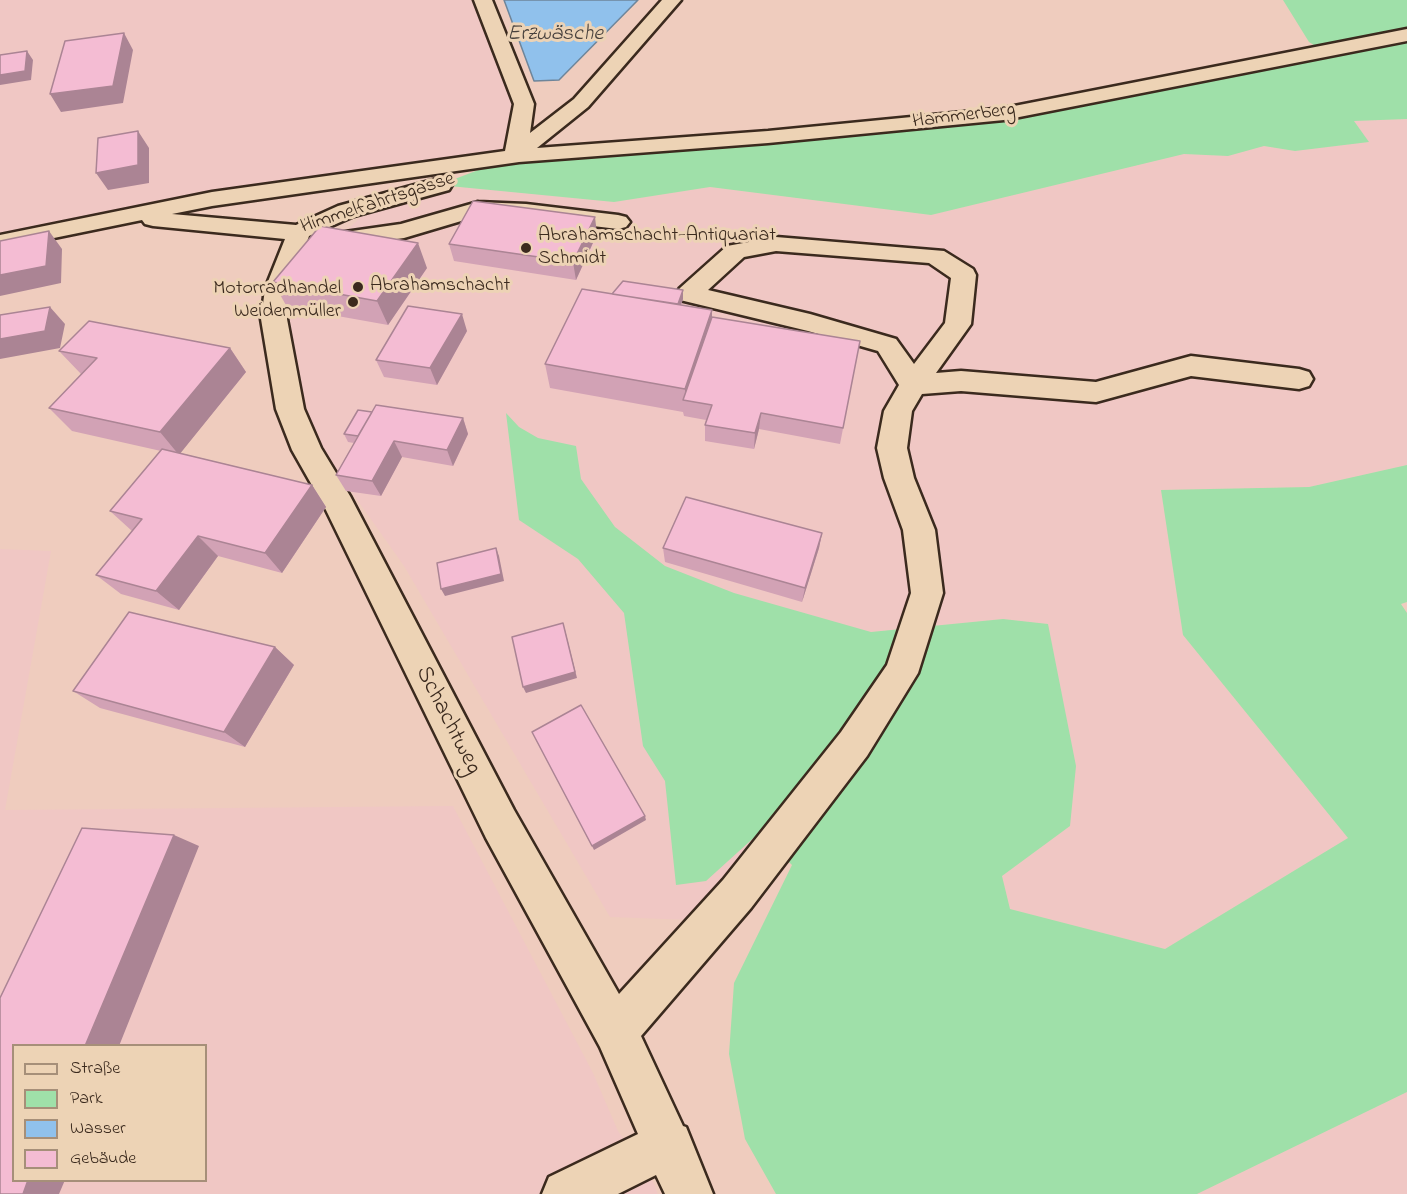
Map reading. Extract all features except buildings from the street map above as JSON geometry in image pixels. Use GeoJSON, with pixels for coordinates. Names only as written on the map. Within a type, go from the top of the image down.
{"type":"FeatureCollection","features":[{"type":"Feature","properties":{"kind":"street"},"geometry":{"type":"LineString","coordinates":[[483,0],[524,104],[515,156]]}},
{"type":"Feature","properties":{"kind":"street","name":"Himmelfahrtsgasse"},"geometry":{"type":"LineString","coordinates":[[131,215],[296,239],[346,211],[439,185],[515,156],[581,103],[672,0]]}},
{"type":"Feature","properties":{"kind":"street","name":"Hammerberg"},"geometry":{"type":"LineString","coordinates":[[515,156],[768,137],[1004,114],[1407,35]]}},
{"type":"Feature","properties":{"kind":"street","name":"Himmelfahrtsgasse"},"geometry":{"type":"LineString","coordinates":[[0,242],[212,199],[515,156]]}},
{"type":"Feature","properties":{"kind":"street"},"geometry":{"type":"LineString","coordinates":[[296,239],[404,231],[478,209],[526,211],[618,222]]}},
{"type":"Feature","properties":{"kind":"street","name":"Schachtweg"},"geometry":{"type":"LineString","coordinates":[[296,239],[278,289],[274,319],[290,409],[307,450],[339,505],[500,824],[616,1031],[669,1144],[689,1194]]}},
{"type":"Feature","properties":{"kind":"street"},"geometry":{"type":"LineString","coordinates":[[616,1031],[737,894],[854,744],[901,673],[927,593],[919,530],[899,478],[892,448],[898,411],[912,385],[958,324],[964,275],[935,256],[776,244],[736,251],[689,294],[810,323],[886,345],[912,385]]}},
{"type":"Feature","properties":{"kind":"street"},"geometry":{"type":"LineString","coordinates":[[912,385],[961,381],[1096,392],[1191,366],[1299,379]]}},
{"type":"Feature","properties":{"kind":"street"},"geometry":{"type":"LineString","coordinates":[[566,1194],[669,1144]]}},
{"type":"Feature","properties":{"kind":"shaded area"},"geometry":{"type":"Polygon","coordinates":[[[0,0],[483,0],[524,104],[515,156],[212,199],[0,242],[0,0]]]}},
{"type":"Feature","properties":{"kind":"shaded area"},"geometry":{"type":"Polygon","coordinates":[[[1407,119],[1407,465],[1309,487],[1161,490],[1183,635],[1348,838],[1165,949],[1010,909],[1002,876],[1070,826],[1048,624],[1003,619],[871,632],[831,741],[692,920],[610,917],[404,566],[329,460],[301,398],[286,304],[321,253],[361,217],[464,187],[614,202],[710,187],[931,215],[1184,154],[1228,156],[1264,146],[1295,151],[1368,142],[1353,121],[1407,119]]]}},
{"type":"Feature","properties":{"kind":"shaded area"},"geometry":{"type":"Polygon","coordinates":[[[0,549],[51,551],[5,810],[453,806],[593,1073],[618,1131],[653,1182],[658,1194],[0,1194],[0,549]]]}},
{"type":"Feature","properties":{"kind":"shaded area"},"geometry":{"type":"Polygon","coordinates":[[[1407,1092],[1407,1194],[1197,1194],[1407,1092]]]}},
{"type":"Feature","properties":{"kind":"green space"},"geometry":{"type":"Polygon","coordinates":[[[1283,0],[1407,0],[1407,119],[1354,121],[1369,142],[1295,151],[1264,146],[1228,156],[1184,154],[931,215],[710,187],[614,202],[439,185],[515,156],[1004,114],[1322,50],[1309,42],[1283,0]]]}},
{"type":"Feature","properties":{"kind":"green space"},"geometry":{"type":"Polygon","coordinates":[[[506,413],[519,427],[538,438],[576,446],[581,479],[615,527],[665,566],[734,593],[871,632],[1003,619],[1048,624],[1076,766],[1070,826],[1002,876],[1010,909],[1165,949],[1348,838],[1183,635],[1161,490],[1309,487],[1407,465],[1407,602],[1401,604],[1407,613],[1407,1092],[1197,1194],[776,1194],[745,1139],[729,1054],[734,983],[792,865],[759,833],[706,881],[676,885],[665,781],[643,746],[624,613],[578,559],[519,520],[506,413]]]}},
{"type":"Feature","properties":{"kind":"water","name":"Erzwäsche"},"geometry":{"type":"Polygon","coordinates":[[[504,0],[638,0],[559,80],[534,81],[504,0]]]}},
{"type":"Feature","properties":{"kind":"place","name":"Abrahamschacht-Antiquariat Schmidt"},"geometry":{"type":"Point","coordinates":[526,248]}},
{"type":"Feature","properties":{"kind":"place","name":"Abrahamschacht"},"geometry":{"type":"Point","coordinates":[358,287]}},
{"type":"Feature","properties":{"kind":"place","name":"Motorradhandel Weidenmüller"},"geometry":{"type":"Point","coordinates":[353,302]}}]}
